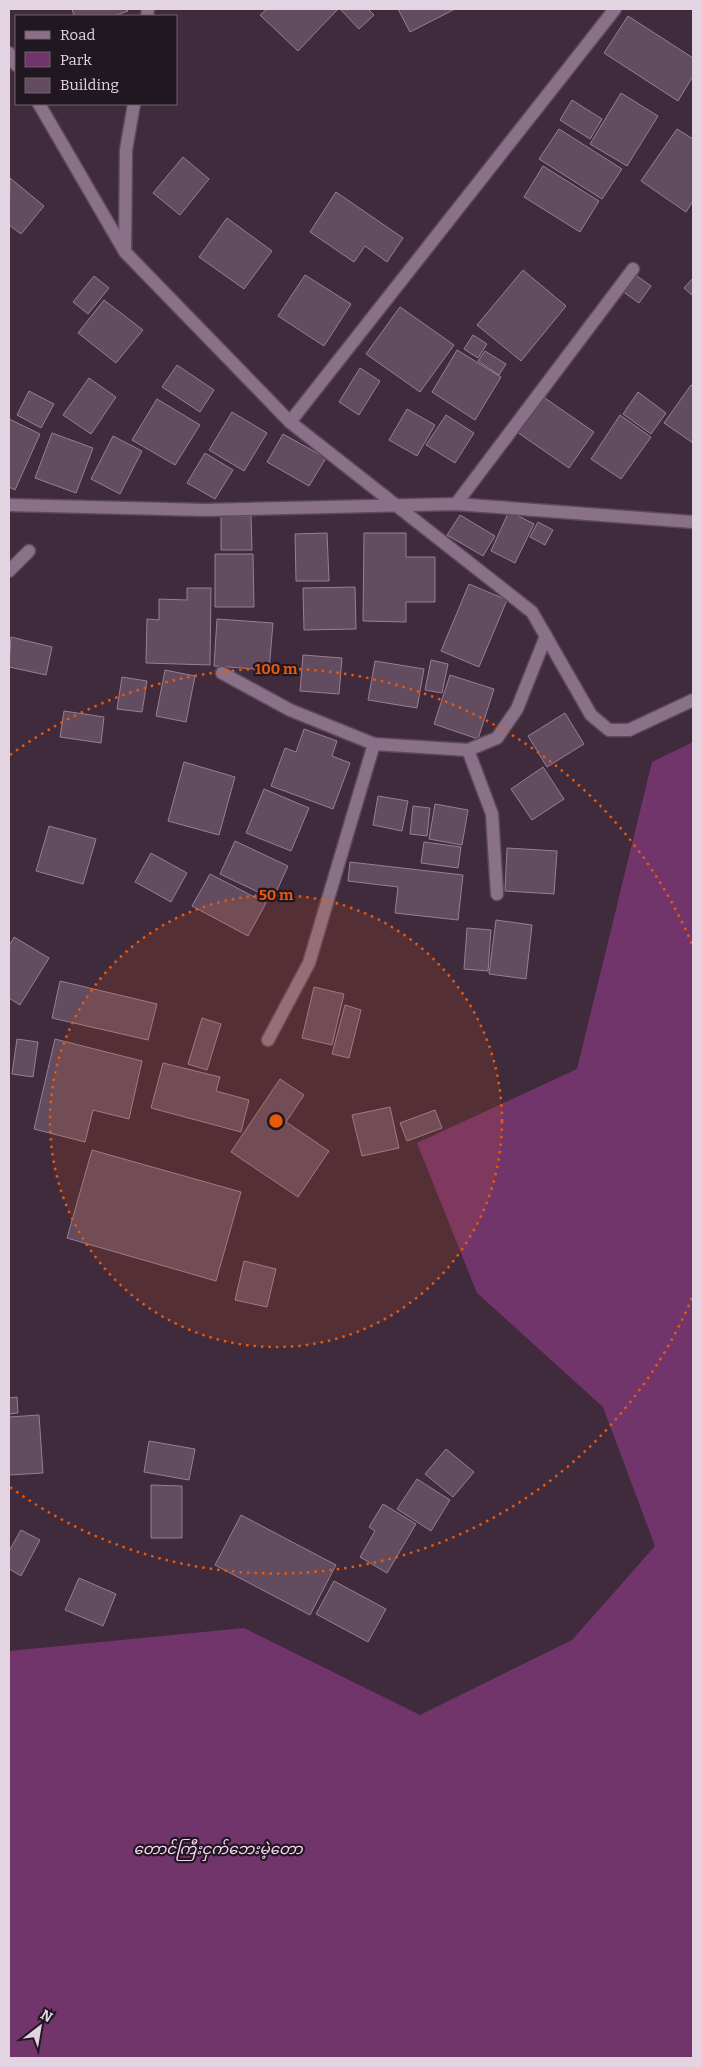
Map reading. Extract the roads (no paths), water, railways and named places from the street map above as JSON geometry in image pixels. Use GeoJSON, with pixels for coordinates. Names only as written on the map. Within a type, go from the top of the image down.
{"type":"FeatureCollection","features":[{"type":"Feature","properties":{"kind":"street"},"geometry":{"type":"LineString","coordinates":[[290,422],[614,9]]}},
{"type":"Feature","properties":{"kind":"street"},"geometry":{"type":"LineString","coordinates":[[9,53],[15,64]]}},
{"type":"Feature","properties":{"kind":"street"},"geometry":{"type":"LineString","coordinates":[[40,105],[125,252],[290,422],[532,612],[591,715],[609,730],[629,730],[693,700]]}},
{"type":"Feature","properties":{"kind":"street"},"geometry":{"type":"LineString","coordinates":[[125,252],[126,150],[134,105]]}},
{"type":"Feature","properties":{"kind":"street"},"geometry":{"type":"LineString","coordinates":[[456,504],[633,269]]}},
{"type":"Feature","properties":{"kind":"street"},"geometry":{"type":"LineString","coordinates":[[9,505],[206,510],[456,504],[693,522]]}},
{"type":"Feature","properties":{"kind":"street"},"geometry":{"type":"LineString","coordinates":[[9,571],[29,551]]}},
{"type":"Feature","properties":{"kind":"street"},"geometry":{"type":"LineString","coordinates":[[222,673],[290,710],[374,744],[468,750],[497,738],[518,709],[546,636]]}},
{"type":"Feature","properties":{"kind":"street"},"geometry":{"type":"LineString","coordinates":[[268,1040],[308,963],[374,744]]}},
{"type":"Feature","properties":{"kind":"street"},"geometry":{"type":"LineString","coordinates":[[468,750],[492,814],[497,894]]}},
{"type":"Feature","properties":{"kind":"park label","name":"တောင်ကြီးငှက်ဘေးမဲ့တော"},"geometry":{"type":"Point","coordinates":[218,1849]}}]}
